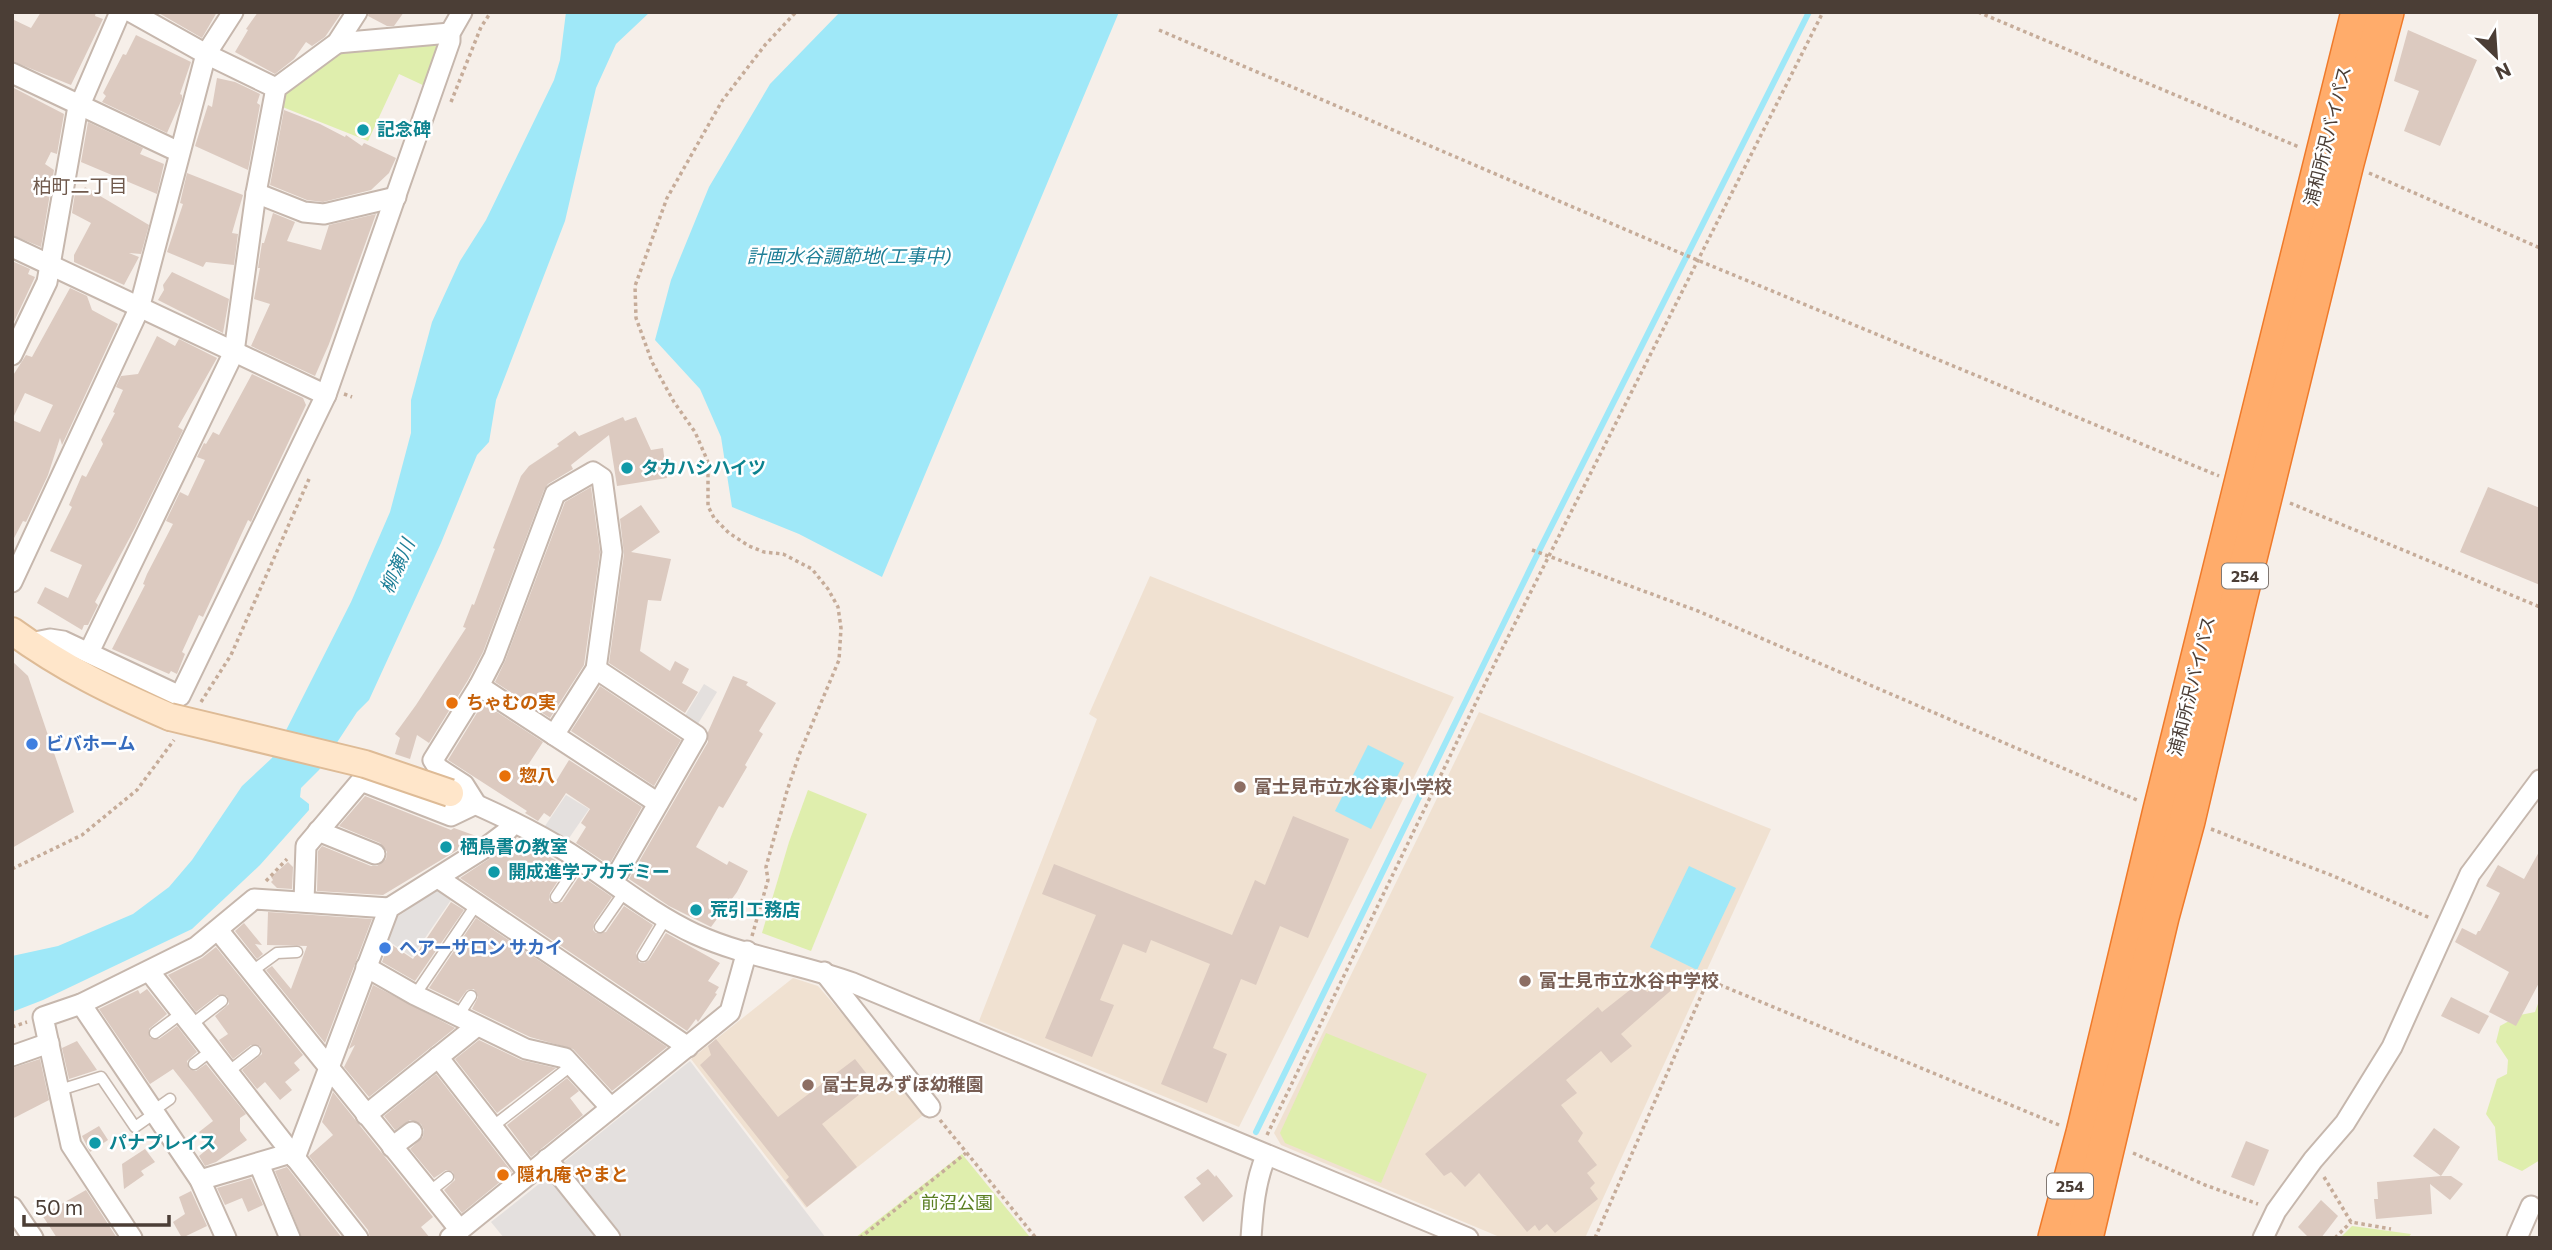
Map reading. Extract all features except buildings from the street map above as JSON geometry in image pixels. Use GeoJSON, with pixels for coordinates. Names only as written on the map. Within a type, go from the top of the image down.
{"type":"FeatureCollection","features":[{"type":"Feature","properties":{"kind":"highway","name":"浦和所沢バイパス"},"geometry":{"type":"LineString","coordinates":[[2085,1238],[2097,1138],[2174,816],[2237,607],[2255,489],[2334,159],[2359,12]]}},
{"type":"Feature","properties":{"kind":"highway","name":"浦和所沢バイパス"},"geometry":{"type":"LineString","coordinates":[[2334,159],[2386,12]]}},
{"type":"Feature","properties":{"kind":"highway","name":"浦和所沢バイパス"},"geometry":{"type":"LineString","coordinates":[[2056,1238],[2097,1138]]}},
{"type":"Feature","properties":{"kind":"street"},"geometry":{"type":"LineString","coordinates":[[12,355],[47,282],[76,112],[120,12]]}},
{"type":"Feature","properties":{"kind":"street"},"geometry":{"type":"LineString","coordinates":[[131,12],[206,54],[276,88]]}},
{"type":"Feature","properties":{"kind":"street"},"geometry":{"type":"LineString","coordinates":[[12,582],[139,309],[206,54],[233,12]]}},
{"type":"Feature","properties":{"kind":"street"},"geometry":{"type":"LineString","coordinates":[[89,652],[234,352],[256,193],[276,88],[337,43],[356,12]]}},
{"type":"Feature","properties":{"kind":"street"},"geometry":{"type":"LineString","coordinates":[[21,637],[63,641],[180,696],[326,396],[450,41],[450,33],[462,12]]}},
{"type":"Feature","properties":{"kind":"street"},"geometry":{"type":"LineString","coordinates":[[337,43],[450,33]]}},
{"type":"Feature","properties":{"kind":"street"},"geometry":{"type":"LineString","coordinates":[[12,73],[179,152]]}},
{"type":"Feature","properties":{"kind":"street"},"geometry":{"type":"LineString","coordinates":[[256,193],[304,212],[324,214],[396,197]]}},
{"type":"Feature","properties":{"kind":"street"},"geometry":{"type":"LineString","coordinates":[[12,247],[326,396]]}},
{"type":"Feature","properties":{"kind":"street"},"geometry":{"type":"LineString","coordinates":[[476,804],[464,785],[438,768],[433,760],[494,657],[555,494],[593,472],[602,478],[612,552],[596,669],[554,735]]}},
{"type":"Feature","properties":{"kind":"street"},"geometry":{"type":"LineString","coordinates":[[21,637],[69,670],[106,690],[170,717],[365,764],[450,793],[514,822],[696,934],[823,972],[1041,1059],[1256,1152],[1468,1238]]}},
{"type":"Feature","properties":{"kind":"street"},"geometry":{"type":"LineString","coordinates":[[596,669],[697,736],[659,803],[619,886]]}},
{"type":"Feature","properties":{"kind":"street"},"geometry":{"type":"LineString","coordinates":[[479,686],[659,803]]}},
{"type":"Feature","properties":{"kind":"street"},"geometry":{"type":"LineString","coordinates":[[2263,1238],[2276,1211],[2313,1160],[2345,1123],[2392,1047],[2470,874],[2540,780]]}},
{"type":"Feature","properties":{"kind":"street"},"geometry":{"type":"LineString","coordinates":[[304,901],[312,838],[361,781],[451,816],[476,804]]}},
{"type":"Feature","properties":{"kind":"street"},"geometry":{"type":"LineString","coordinates":[[132,1238],[71,1145],[43,1017],[80,1004],[196,947],[254,898],[389,908],[505,833],[514,822]]}},
{"type":"Feature","properties":{"kind":"street"},"geometry":{"type":"LineString","coordinates":[[312,838],[375,853]]}},
{"type":"Feature","properties":{"kind":"street"},"geometry":{"type":"LineString","coordinates":[[438,878],[688,1047]]}},
{"type":"Feature","properties":{"kind":"street"},"geometry":{"type":"LineString","coordinates":[[293,1156],[330,1068],[389,908]]}},
{"type":"Feature","properties":{"kind":"street"},"geometry":{"type":"LineString","coordinates":[[218,930],[429,1192],[455,1234],[730,1012],[747,951]]}},
{"type":"Feature","properties":{"kind":"street"},"geometry":{"type":"LineString","coordinates":[[366,967],[415,995],[526,1049],[565,1058],[611,1108]]}},
{"type":"Feature","properties":{"kind":"street"},"geometry":{"type":"LineString","coordinates":[[149,971],[358,1238]]}},
{"type":"Feature","properties":{"kind":"street"},"geometry":{"type":"LineString","coordinates":[[823,972],[930,1107]]}},
{"type":"Feature","properties":{"kind":"street"},"geometry":{"type":"LineString","coordinates":[[80,1004],[200,1180],[226,1238]]}},
{"type":"Feature","properties":{"kind":"street"},"geometry":{"type":"LineString","coordinates":[[366,1115],[477,1026]]}},
{"type":"Feature","properties":{"kind":"street"},"geometry":{"type":"LineString","coordinates":[[12,1056],[49,1043]]}},
{"type":"Feature","properties":{"kind":"street"},"geometry":{"type":"LineString","coordinates":[[438,1057],[529,1174]]}},
{"type":"Feature","properties":{"kind":"street"},"geometry":{"type":"LineString","coordinates":[[392,1147],[412,1132]]}},
{"type":"Feature","properties":{"kind":"street"},"geometry":{"type":"LineString","coordinates":[[1251,1238],[1259,1172],[1256,1152]]}},
{"type":"Feature","properties":{"kind":"street"},"geometry":{"type":"LineString","coordinates":[[200,1180],[293,1156]]}},
{"type":"Feature","properties":{"kind":"street"},"geometry":{"type":"LineString","coordinates":[[547,1159],[610,1238]]}},
{"type":"Feature","properties":{"kind":"street"},"geometry":{"type":"LineString","coordinates":[[259,1164],[290,1238]]}},
{"type":"Feature","properties":{"kind":"street"},"geometry":{"type":"LineString","coordinates":[[2517,1238],[2531,1206]]}},
{"type":"Feature","properties":{"kind":"street"},"geometry":{"type":"LineString","coordinates":[[12,1207],[33,1238]]}},
{"type":"Feature","properties":{"kind":"lane"},"geometry":{"type":"LineString","coordinates":[[556,897],[580,861]]}},
{"type":"Feature","properties":{"kind":"lane"},"geometry":{"type":"LineString","coordinates":[[600,927],[619,886]]}},
{"type":"Feature","properties":{"kind":"lane"},"geometry":{"type":"LineString","coordinates":[[415,995],[476,905]]}},
{"type":"Feature","properties":{"kind":"lane"},"geometry":{"type":"LineString","coordinates":[[643,956],[666,918]]}},
{"type":"Feature","properties":{"kind":"lane"},"geometry":{"type":"LineString","coordinates":[[251,972],[277,953],[297,952]]}},
{"type":"Feature","properties":{"kind":"lane"},"geometry":{"type":"LineString","coordinates":[[458,1016],[471,996]]}},
{"type":"Feature","properties":{"kind":"lane"},"geometry":{"type":"LineString","coordinates":[[155,1033],[222,1001]]}},
{"type":"Feature","properties":{"kind":"lane"},"geometry":{"type":"LineString","coordinates":[[194,1064],[211,1051]]}},
{"type":"Feature","properties":{"kind":"lane"},"geometry":{"type":"LineString","coordinates":[[228,1072],[255,1051]]}},
{"type":"Feature","properties":{"kind":"lane"},"geometry":{"type":"LineString","coordinates":[[492,1127],[572,1065]]}},
{"type":"Feature","properties":{"kind":"lane"},"geometry":{"type":"LineString","coordinates":[[60,1090],[101,1076],[135,1127],[170,1099]]}},
{"type":"Feature","properties":{"kind":"lane"},"geometry":{"type":"LineString","coordinates":[[429,1192],[448,1177]]}},
{"type":"Feature","properties":{"kind":"path"},"geometry":{"type":"LineString","coordinates":[[747,951],[768,880],[766,867],[787,791],[799,755],[839,660],[841,628],[838,607],[812,569],[783,554],[764,552],[749,545],[729,533],[714,519],[708,506],[708,462],[695,432],[674,402],[652,362],[636,318],[635,286],[667,198],[722,101],[765,45],[796,12]]}},
{"type":"Feature","properties":{"kind":"path"},"geometry":{"type":"LineString","coordinates":[[1256,1152],[1548,558],[1823,12]]}},
{"type":"Feature","properties":{"kind":"path"},"geometry":{"type":"LineString","coordinates":[[1978,12],[2302,149],[2334,159],[2540,248]]}},
{"type":"Feature","properties":{"kind":"path"},"geometry":{"type":"LineString","coordinates":[[1159,30],[1697,260],[2540,607]]}},
{"type":"Feature","properties":{"kind":"path"},"geometry":{"type":"LineString","coordinates":[[1532,550],[1698,611],[2174,816],[2331,875],[2445,925]]}},
{"type":"Feature","properties":{"kind":"path"},"geometry":{"type":"LineString","coordinates":[[254,898],[254,892],[298,848],[312,838]]}},
{"type":"Feature","properties":{"kind":"path"},"geometry":{"type":"LineString","coordinates":[[1595,1238],[1708,979],[2206,1185],[2276,1211]]}},
{"type":"Feature","properties":{"kind":"path"},"geometry":{"type":"LineString","coordinates":[[930,1107],[1036,1238]]}},
{"type":"Feature","properties":{"kind":"path"},"geometry":{"type":"LineString","coordinates":[[860,1238],[966,1153]]}},
{"type":"Feature","properties":{"kind":"path"},"geometry":{"type":"LineString","coordinates":[[2313,1160],[2351,1222],[2391,1229]]}},
{"type":"Feature","properties":{"kind":"path"},"geometry":{"type":"LineString","coordinates":[[2335,1238],[2351,1222]]}},
{"type":"Feature","properties":{"kind":"shaded area","name":"富士見市立水谷東小学校"},"geometry":{"type":"Polygon","coordinates":[[[1150,576],[1454,697],[1239,1127],[979,1021],[1097,719],[1089,714],[1150,576]]]}},
{"type":"Feature","properties":{"kind":"shaded area"},"geometry":{"type":"Polygon","coordinates":[[[704,684],[717,692],[696,727],[683,719],[704,684]]]}},
{"type":"Feature","properties":{"kind":"shaded area","name":"富士見市立水谷中学校"},"geometry":{"type":"Polygon","coordinates":[[[1479,712],[1771,829],[1585,1238],[1502,1238],[1281,1145],[1274,1133],[1479,712]]]}},
{"type":"Feature","properties":{"kind":"shaded area"},"geometry":{"type":"Polygon","coordinates":[[[566,795],[589,809],[567,841],[545,826],[566,795]]]}},
{"type":"Feature","properties":{"kind":"shaded area"},"geometry":{"type":"Polygon","coordinates":[[[440,888],[453,897],[412,957],[387,940],[397,917],[440,888]]]}},
{"type":"Feature","properties":{"kind":"shaded area","name":"富士見みずほ幼稚園"},"geometry":{"type":"Polygon","coordinates":[[[793,978],[818,986],[927,1112],[806,1208],[691,1059],[793,978]]]}},
{"type":"Feature","properties":{"kind":"shaded area"},"geometry":{"type":"Polygon","coordinates":[[[690,1061],[826,1238],[623,1238],[564,1162],[690,1061]]]}},
{"type":"Feature","properties":{"kind":"shaded area"},"geometry":{"type":"Polygon","coordinates":[[[549,1176],[598,1236],[504,1238],[491,1222],[549,1176]]]}},
{"type":"Feature","properties":{"kind":"green space"},"geometry":{"type":"Polygon","coordinates":[[[435,40],[443,47],[427,87],[399,74],[368,141],[280,106],[285,88],[334,55],[435,40]]]}},
{"type":"Feature","properties":{"kind":"green space"},"geometry":{"type":"Polygon","coordinates":[[[808,790],[867,814],[811,951],[762,933],[789,842],[808,790]]]}},
{"type":"Feature","properties":{"kind":"green space"},"geometry":{"type":"Polygon","coordinates":[[[2540,998],[2540,1160],[2522,1171],[2498,1160],[2495,1127],[2486,1114],[2497,1079],[2507,1074],[2508,1060],[2496,1042],[2500,1026],[2520,1015],[2535,1012],[2540,998]]]}},
{"type":"Feature","properties":{"kind":"green space"},"geometry":{"type":"Polygon","coordinates":[[[1326,1033],[1427,1074],[1381,1183],[1285,1143],[1280,1133],[1326,1033]]]}},
{"type":"Feature","properties":{"kind":"green space","name":"前沼公園"},"geometry":{"type":"Polygon","coordinates":[[[962,1154],[1029,1236],[855,1238],[962,1154]]]}},
{"type":"Feature","properties":{"kind":"green space"},"geometry":{"type":"Polygon","coordinates":[[[2352,1226],[2411,1234],[2408,1238],[2340,1238],[2352,1226]]]}},
{"type":"Feature","properties":{"kind":"water","name":"柳瀬川"},"geometry":{"type":"Polygon","coordinates":[[[566,12],[650,12],[616,44],[596,88],[565,221],[496,400],[489,442],[477,455],[441,543],[369,700],[357,712],[319,770],[301,788],[300,797],[309,804],[309,810],[260,865],[192,929],[12,1012],[12,956],[58,946],[133,914],[169,887],[192,860],[242,786],[272,758],[351,602],[390,512],[411,433],[411,400],[432,322],[460,261],[486,220],[554,80],[560,60],[566,12]]]}},
{"type":"Feature","properties":{"kind":"water","name":"計画水谷調節地(工事中)"},"geometry":{"type":"Polygon","coordinates":[[[840,12],[1119,12],[882,577],[799,534],[732,507],[721,437],[700,389],[655,340],[671,280],[709,187],[770,84],[840,12]]]}},
{"type":"Feature","properties":{"kind":"water"},"geometry":{"type":"Polygon","coordinates":[[[1368,745],[1404,763],[1371,829],[1335,811],[1368,745]]]}},
{"type":"Feature","properties":{"kind":"water"},"geometry":{"type":"Polygon","coordinates":[[[1689,866],[1736,888],[1697,970],[1650,947],[1689,866]]]}},
{"type":"Feature","properties":{"kind":"waterway"},"geometry":{"type":"LineString","coordinates":[[1256,1132],[1535,559],[1809,12]]}},
{"type":"Feature","properties":{"kind":"place","name":"記念碑"},"geometry":{"type":"Point","coordinates":[363,130]}},
{"type":"Feature","properties":{"kind":"place","name":"タカハシハイツ"},"geometry":{"type":"Point","coordinates":[627,468]}},
{"type":"Feature","properties":{"kind":"place","name":"ちゃむの実"},"geometry":{"type":"Point","coordinates":[452,703]}},
{"type":"Feature","properties":{"kind":"place","name":"ビバホーム"},"geometry":{"type":"Point","coordinates":[32,744]}},
{"type":"Feature","properties":{"kind":"place","name":"惣八"},"geometry":{"type":"Point","coordinates":[505,776]}},
{"type":"Feature","properties":{"kind":"place","name":"富士見市立水谷東小学校"},"geometry":{"type":"Point","coordinates":[1240,787]}},
{"type":"Feature","properties":{"kind":"place","name":"栖鳥書の教室"},"geometry":{"type":"Point","coordinates":[446,847]}},
{"type":"Feature","properties":{"kind":"place","name":"開成進学アカデミー"},"geometry":{"type":"Point","coordinates":[494,872]}},
{"type":"Feature","properties":{"kind":"place","name":"荒引工務店"},"geometry":{"type":"Point","coordinates":[696,910]}},
{"type":"Feature","properties":{"kind":"place","name":"ヘアーサロン サカイ"},"geometry":{"type":"Point","coordinates":[385,948]}},
{"type":"Feature","properties":{"kind":"place","name":"富士見市立水谷中学校"},"geometry":{"type":"Point","coordinates":[1525,981]}},
{"type":"Feature","properties":{"kind":"place","name":"富士見みずほ幼稚園"},"geometry":{"type":"Point","coordinates":[808,1085]}},
{"type":"Feature","properties":{"kind":"place","name":"パナプレイス"},"geometry":{"type":"Point","coordinates":[95,1143]}},
{"type":"Feature","properties":{"kind":"place","name":"隠れ庵 やまと"},"geometry":{"type":"Point","coordinates":[503,1175]}},
{"type":"Feature","properties":{"kind":"district","name":"柏町二丁目"},"geometry":{"type":"Point","coordinates":[80,186]}}]}
